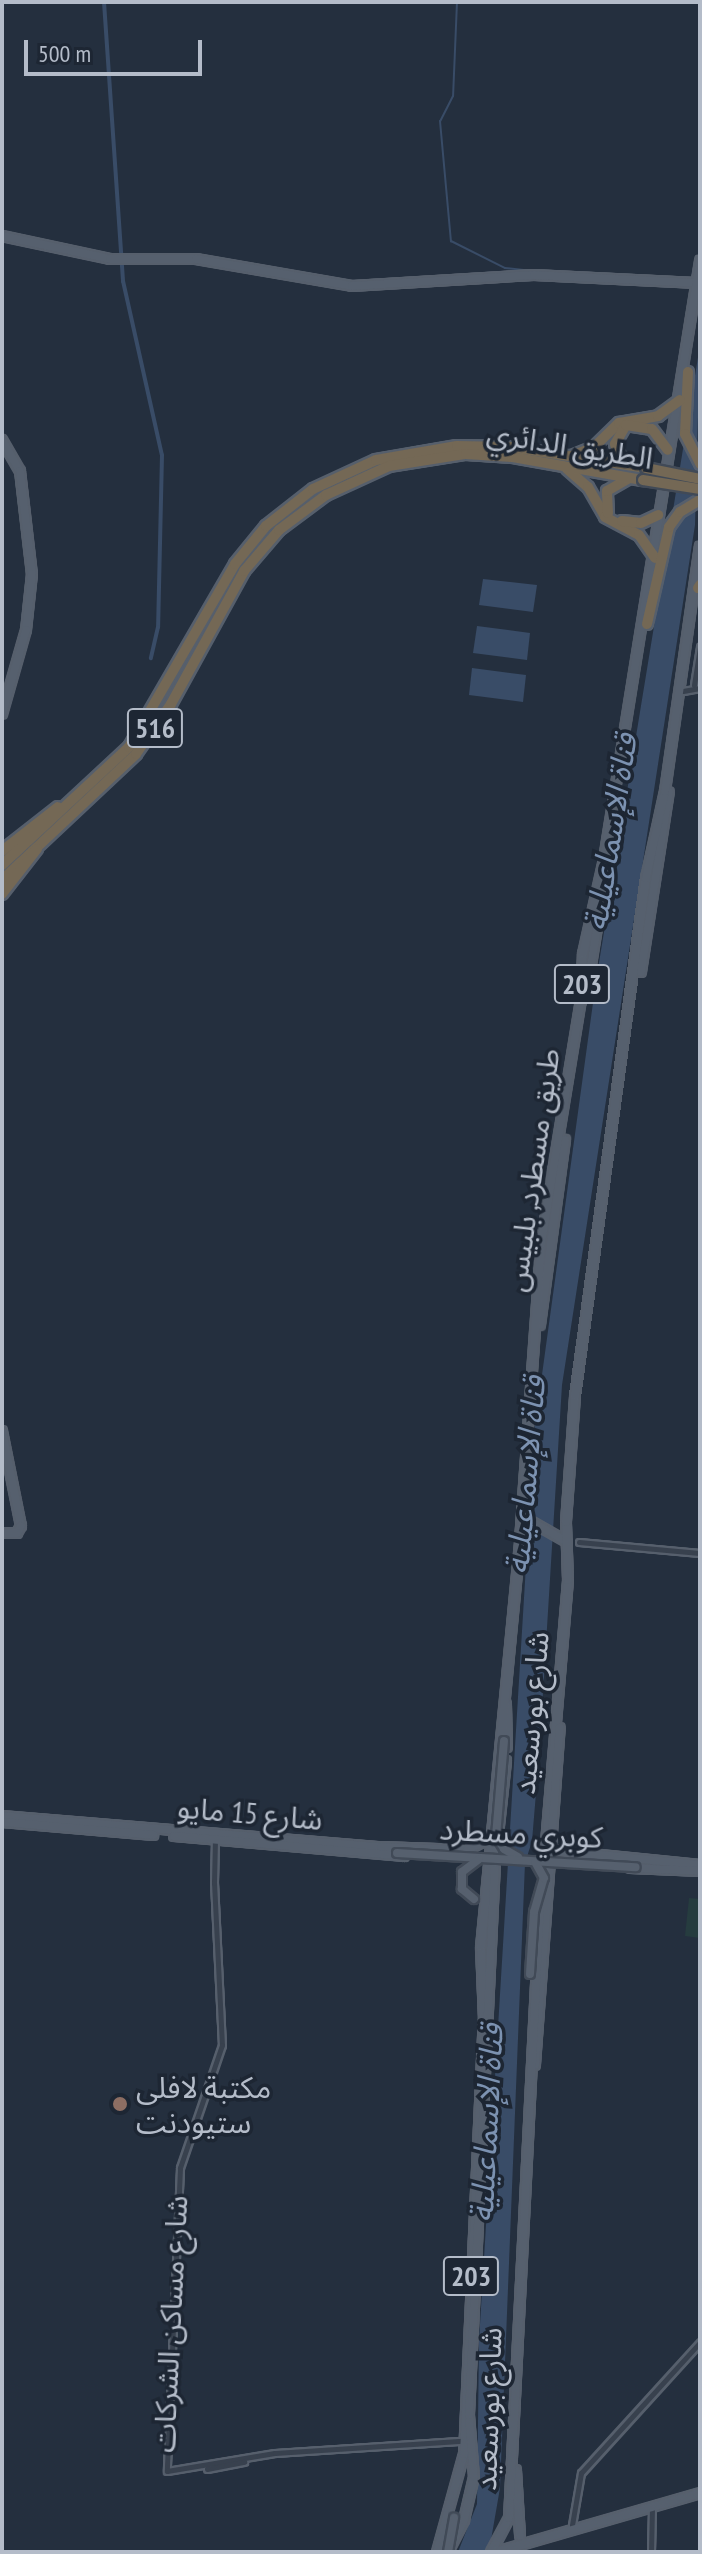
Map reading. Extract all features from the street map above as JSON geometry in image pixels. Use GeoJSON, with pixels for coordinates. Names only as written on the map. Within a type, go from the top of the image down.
{"type":"FeatureCollection","features":[{"type":"Feature","properties":{"kind":"highway"},"geometry":{"type":"LineString","coordinates":[[688,372],[683,400],[685,438],[700,464]]}},
{"type":"Feature","properties":{"kind":"highway"},"geometry":{"type":"LineString","coordinates":[[655,556],[639,535],[605,517],[588,487],[566,462],[594,447],[622,421],[658,416],[683,400]]}},
{"type":"Feature","properties":{"kind":"highway"},"geometry":{"type":"LineString","coordinates":[[646,468],[618,453],[615,439],[622,427],[649,427],[668,450]]}},
{"type":"Feature","properties":{"kind":"highway","name":"الطريق الدائري"},"geometry":{"type":"LineString","coordinates":[[2,880],[7,861],[142,730],[260,541],[361,471],[389,461],[475,445],[566,462],[638,480],[700,489]]}},
{"type":"Feature","properties":{"kind":"highway","name":"الطريق الدائري"},"geometry":{"type":"LineString","coordinates":[[566,462],[646,468],[700,479]]}},
{"type":"Feature","properties":{"kind":"highway"},"geometry":{"type":"LineString","coordinates":[[638,480],[607,491],[608,513],[635,523],[658,515]]}},
{"type":"Feature","properties":{"kind":"highway"},"geometry":{"type":"LineString","coordinates":[[647,624],[665,538],[677,514],[700,500]]}},
{"type":"Feature","properties":{"kind":"highway","name":"الطريق الدائري"},"geometry":{"type":"LineString","coordinates":[[7,861],[37,847],[142,746],[250,553]]}},
{"type":"Feature","properties":{"kind":"highway"},"geometry":{"type":"LineString","coordinates":[[2,894],[33,860],[37,847]]}},
{"type":"Feature","properties":{"kind":"main road"},"geometry":{"type":"LineString","coordinates":[[2,236],[122,260],[196,259],[369,287],[520,271],[698,287]]}},
{"type":"Feature","properties":{"kind":"main road","name":"طريق مسطرد, بلبيس"},"geometry":{"type":"LineString","coordinates":[[504,1712],[527,1518],[529,1419],[588,955],[688,372],[700,261]]}},
{"type":"Feature","properties":{"kind":"main road","name":"طريق مسطرد, بلبيس"},"geometry":{"type":"LineString","coordinates":[[504,1712],[541,1253],[588,955],[683,400],[698,287]]}},
{"type":"Feature","properties":{"kind":"main road"},"geometry":{"type":"LineString","coordinates":[[655,556],[668,450],[683,400]]}},
{"type":"Feature","properties":{"kind":"main road"},"geometry":{"type":"LineString","coordinates":[[2,440],[20,470],[31,563],[30,603],[2,714]]}},
{"type":"Feature","properties":{"kind":"main road","name":"شارع بورسعيد"},"geometry":{"type":"LineString","coordinates":[[515,2534],[533,2003],[546,1795],[568,1580],[564,1538],[580,1351],[645,887],[666,781],[700,546]]}},
{"type":"Feature","properties":{"kind":"main road","name":"شارع بورسعيد"},"geometry":{"type":"LineString","coordinates":[[515,2534],[520,2319],[549,1867],[557,1857],[579,1398],[657,889],[692,686],[700,575]]}},
{"type":"Feature","properties":{"kind":"main road"},"geometry":{"type":"LineString","coordinates":[[648,870],[654,876],[660,872]]}},
{"type":"Feature","properties":{"kind":"main road"},"geometry":{"type":"LineString","coordinates":[[645,887],[651,882],[657,889]]}},
{"type":"Feature","properties":{"kind":"main road"},"geometry":{"type":"LineString","coordinates":[[544,1232],[550,1236],[553,1225]]}},
{"type":"Feature","properties":{"kind":"main road"},"geometry":{"type":"LineString","coordinates":[[541,1253],[546,1243],[551,1246]]}},
{"type":"Feature","properties":{"kind":"main road"},"geometry":{"type":"LineString","coordinates":[[2,1431],[18,1528]]}},
{"type":"Feature","properties":{"kind":"main road"},"geometry":{"type":"LineString","coordinates":[[2,1456],[18,1528]]}},
{"type":"Feature","properties":{"kind":"main road"},"geometry":{"type":"LineString","coordinates":[[527,1518],[564,1538]]}},
{"type":"Feature","properties":{"kind":"main road"},"geometry":{"type":"LineString","coordinates":[[2,1531],[18,1528]]}},
{"type":"Feature","properties":{"kind":"main road"},"geometry":{"type":"LineString","coordinates":[[504,1712],[496,1836],[501,1847],[518,1857]]}},
{"type":"Feature","properties":{"kind":"main road"},"geometry":{"type":"LineString","coordinates":[[488,1889],[474,1899],[462,1889],[462,1872],[472,1860],[485,1862],[485,1853],[477,1847],[491,1834],[496,1818],[502,1819],[504,1712]]}},
{"type":"Feature","properties":{"kind":"main road","name":"203"},"geometry":{"type":"LineString","coordinates":[[437,2552],[467,2456],[466,2406],[484,2020],[481,1950],[488,1889],[485,1862],[491,1834],[504,1712]]}},
{"type":"Feature","properties":{"kind":"main road","name":"203"},"geometry":{"type":"LineString","coordinates":[[451,2552],[469,2502],[474,2472],[463,2441],[502,1819],[497,1802],[501,1729]]}},
{"type":"Feature","properties":{"kind":"main road"},"geometry":{"type":"LineString","coordinates":[[548,1777],[554,1783],[560,1779]]}},
{"type":"Feature","properties":{"kind":"main road"},"geometry":{"type":"LineString","coordinates":[[546,1795],[554,1791],[559,1796]]}},
{"type":"Feature","properties":{"kind":"main road","name":"شارع 15 مايو"},"geometry":{"type":"LineString","coordinates":[[2,1816],[485,1862]]}},
{"type":"Feature","properties":{"kind":"main road","name":"شارع 15 مايو"},"geometry":{"type":"LineString","coordinates":[[2,1822],[381,1851],[477,1847]]}},
{"type":"Feature","properties":{"kind":"main road","name":"كوبري مسطرد"},"geometry":{"type":"LineString","coordinates":[[381,1851],[637,1865],[648,1869]]}},
{"type":"Feature","properties":{"kind":"main road","name":"كوبري مسطرد"},"geometry":{"type":"LineString","coordinates":[[398,1851],[485,1862],[637,1865],[659,1861]]}},
{"type":"Feature","properties":{"kind":"main road"},"geometry":{"type":"LineString","coordinates":[[557,1857],[700,1865]]}},
{"type":"Feature","properties":{"kind":"main road"},"geometry":{"type":"LineString","coordinates":[[549,1867],[557,1857]]}},
{"type":"Feature","properties":{"kind":"main road"},"geometry":{"type":"LineString","coordinates":[[557,1857],[648,1869],[700,1871]]}},
{"type":"Feature","properties":{"kind":"main road"},"geometry":{"type":"LineString","coordinates":[[533,2003],[530,1974],[534,1912],[544,1878],[534,1862]]}},
{"type":"Feature","properties":{"kind":"main road"},"geometry":{"type":"LineString","coordinates":[[481,1950],[492,1948]]}},
{"type":"Feature","properties":{"kind":"main road"},"geometry":{"type":"LineString","coordinates":[[481,1961],[492,1960]]}},
{"type":"Feature","properties":{"kind":"main road"},"geometry":{"type":"LineString","coordinates":[[451,2552],[467,2456]]}},
{"type":"Feature","properties":{"kind":"main road"},"geometry":{"type":"LineString","coordinates":[[515,2534],[572,2525],[700,2491]]}},
{"type":"Feature","properties":{"kind":"main road"},"geometry":{"type":"LineString","coordinates":[[495,2549],[515,2534],[652,2506],[700,2491]]}},
{"type":"Feature","properties":{"kind":"main road","name":"شارع بورسعيد"},"geometry":{"type":"LineString","coordinates":[[495,2549],[515,2534]]}},
{"type":"Feature","properties":{"kind":"street"},"geometry":{"type":"LineString","coordinates":[[692,686],[700,646]]}},
{"type":"Feature","properties":{"kind":"street"},"geometry":{"type":"LineString","coordinates":[[579,1542],[700,1553]]}},
{"type":"Feature","properties":{"kind":"street","name":"شارع مساكن الشركات"},"geometry":{"type":"LineString","coordinates":[[215,1840],[221,2051],[178,2172],[166,2473],[280,2454],[463,2441]]}},
{"type":"Feature","properties":{"kind":"street"},"geometry":{"type":"LineString","coordinates":[[572,2525],[581,2473],[700,2342]]}},
{"type":"Feature","properties":{"kind":"street"},"geometry":{"type":"LineString","coordinates":[[651,2552],[652,2506]]}},
{"type":"Feature","properties":{"kind":"green space"},"geometry":{"type":"Polygon","coordinates":[[[689,1898],[700,1899],[700,1938],[685,1936],[689,1898]]]}},
{"type":"Feature","properties":{"kind":"water"},"geometry":{"type":"Polygon","coordinates":[[[700,345],[695,525],[562,1385],[539,1757],[532,1841],[525,1863],[500,2488],[491,2540],[484,2552],[458,2552],[477,2504],[479,2341],[534,1433],[596,981],[700,345]]]}},
{"type":"Feature","properties":{"kind":"water"},"geometry":{"type":"Polygon","coordinates":[[[483,579],[537,585],[533,612],[479,605],[483,579]]]}},
{"type":"Feature","properties":{"kind":"water"},"geometry":{"type":"Polygon","coordinates":[[[477,626],[530,633],[527,660],[473,653],[477,626]]]}},
{"type":"Feature","properties":{"kind":"water"},"geometry":{"type":"Polygon","coordinates":[[[472,668],[526,675],[523,702],[469,695],[472,668]]]}},
{"type":"Feature","properties":{"kind":"waterway"},"geometry":{"type":"LineString","coordinates":[[104,2],[123,281],[162,455],[158,627],[151,658]]}},
{"type":"Feature","properties":{"kind":"waterway"},"geometry":{"type":"LineString","coordinates":[[457,2],[453,96],[440,121],[451,241],[505,268],[533,271]]}},
{"type":"Feature","properties":{"kind":"place","name":"مكتبة لافلى ستيودنت"},"geometry":{"type":"Point","coordinates":[120,2104]}},
{"type":"Feature","properties":{"kind":"water label","name":"قناة الإسماعيلية"},"geometry":{"type":"Point","coordinates":[610,832]}},
{"type":"Feature","properties":{"kind":"water label","name":"قناة الإسماعيلية"},"geometry":{"type":"Point","coordinates":[525,1475]}},
{"type":"Feature","properties":{"kind":"water label","name":"قناة الإسماعيلية"},"geometry":{"type":"Point","coordinates":[486,2123]}}]}
